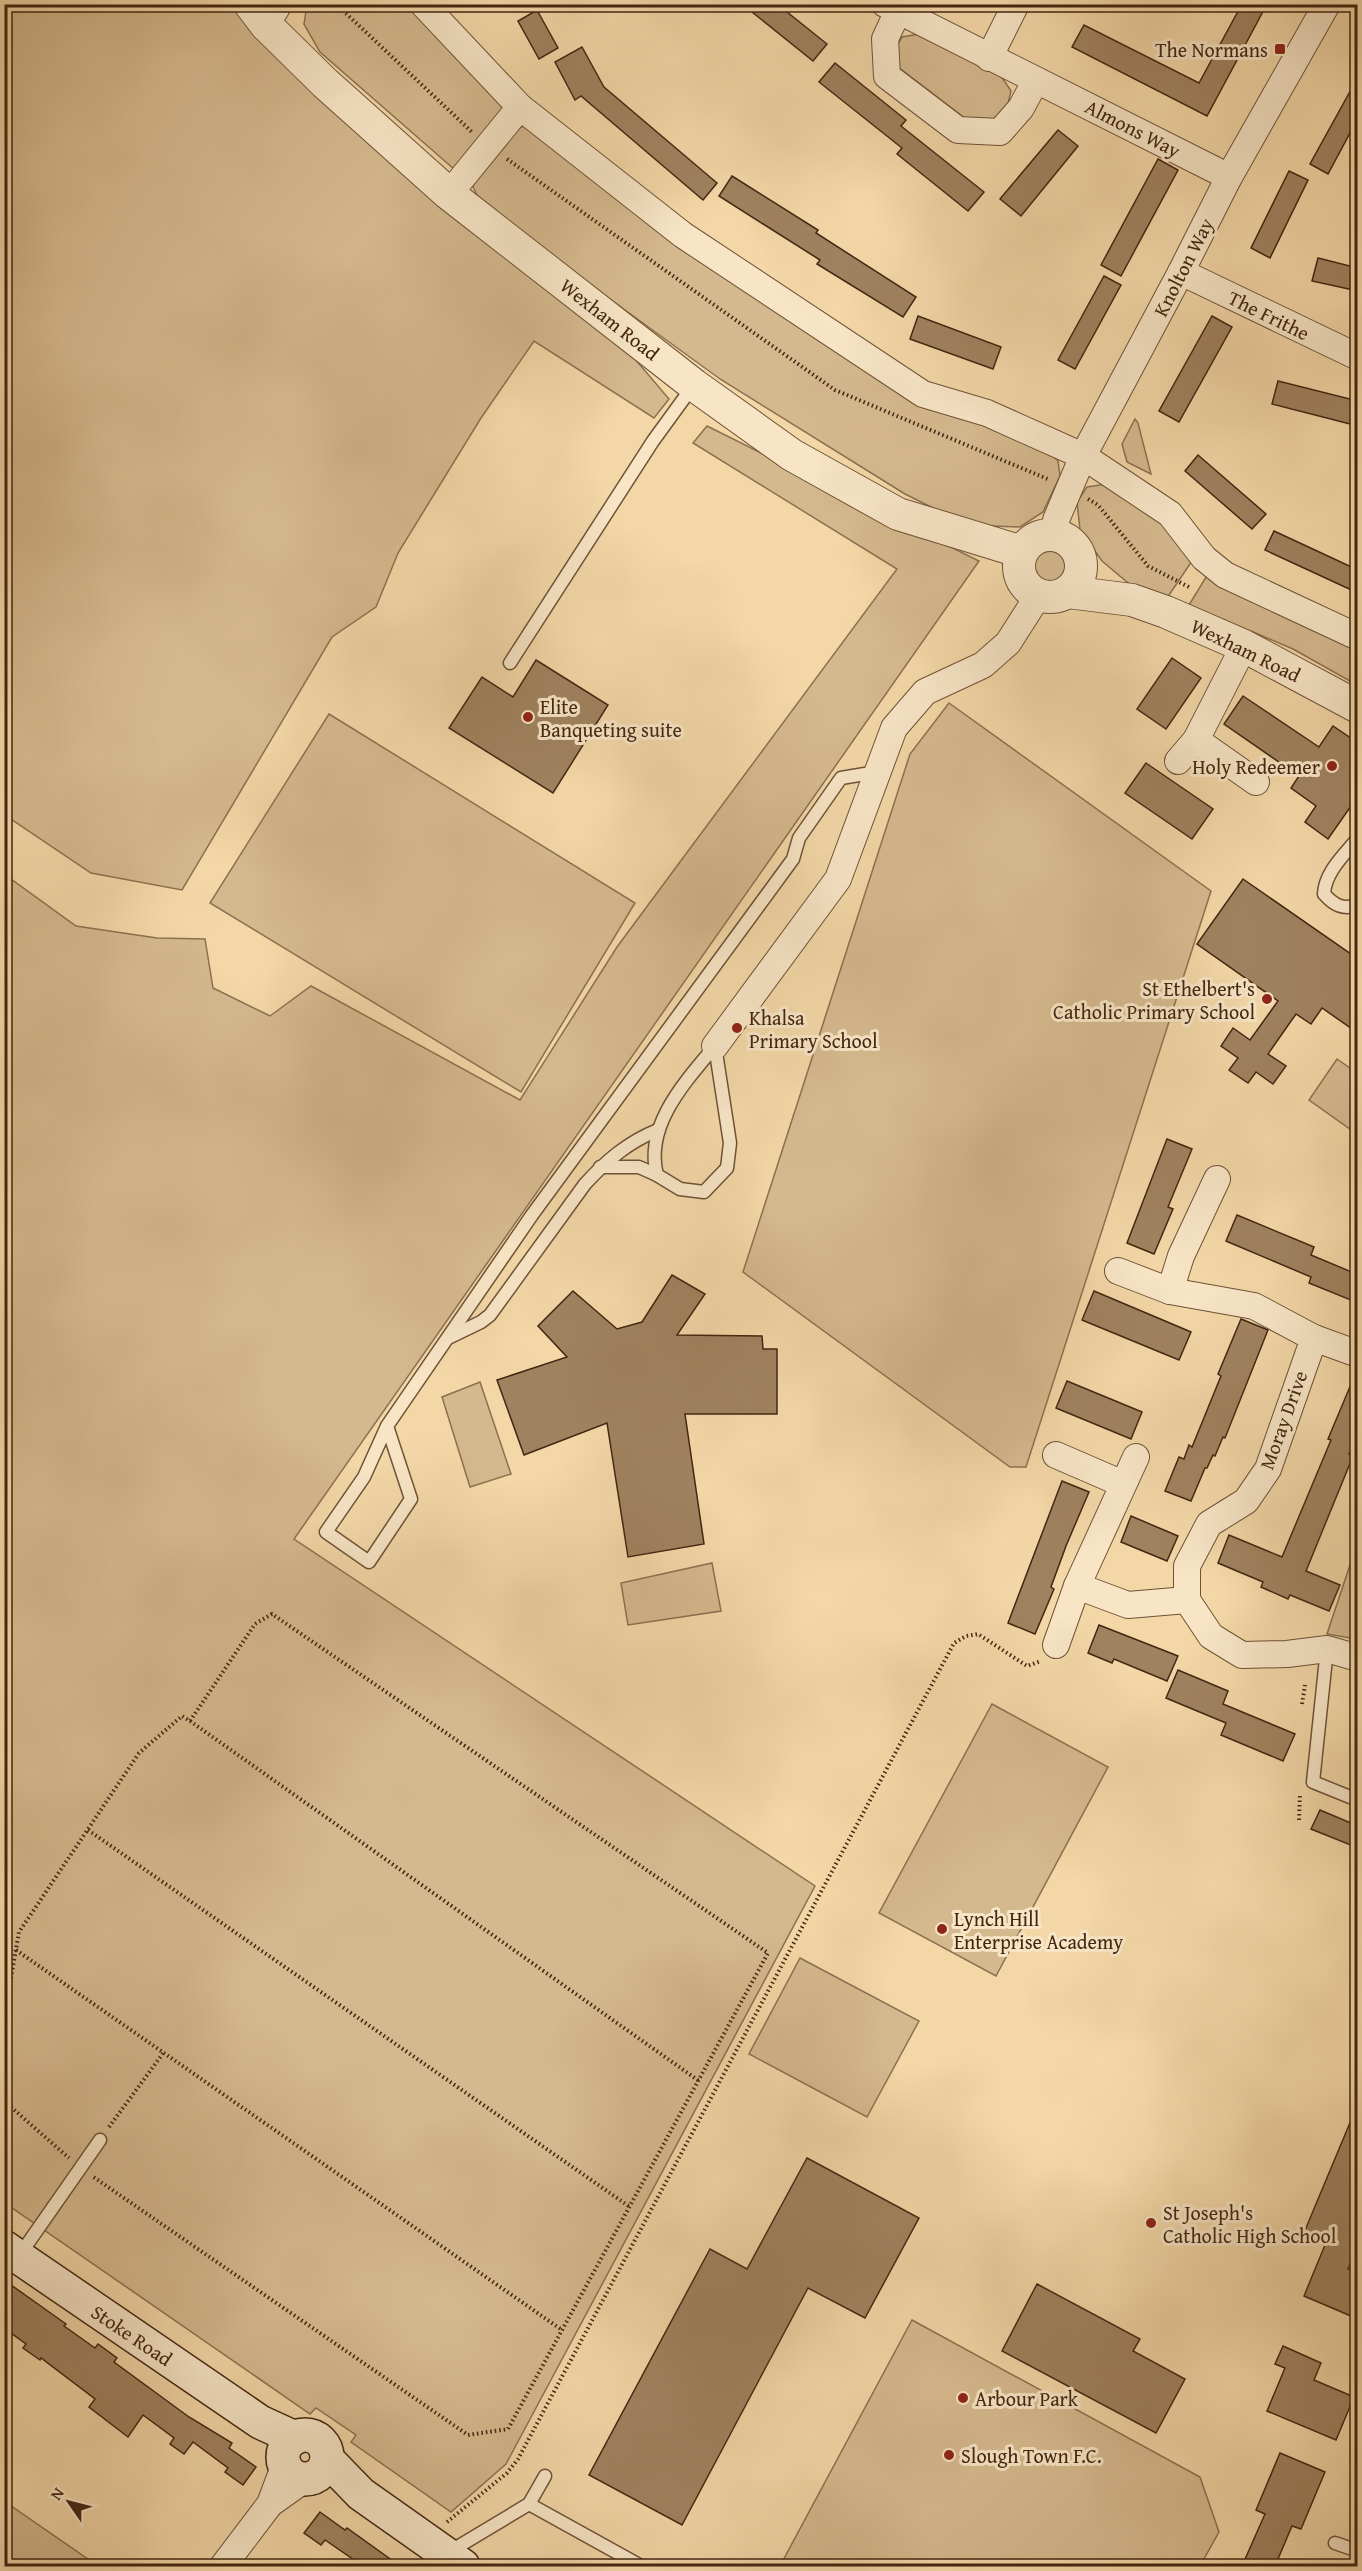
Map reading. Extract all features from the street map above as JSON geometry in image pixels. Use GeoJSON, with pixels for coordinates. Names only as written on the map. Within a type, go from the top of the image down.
{"type":"FeatureCollection","features":[{"type":"Feature","properties":{"kind":"main road","name":"Stoke Road"},"geometry":{"type":"LineString","coordinates":[[11,2252],[260,2422],[302,2462],[361,2494],[454,2561]]}},
{"type":"Feature","properties":{"kind":"street"},"geometry":{"type":"LineString","coordinates":[[423,4],[520,107],[683,235],[923,394],[987,412],[1083,456],[1170,514],[1204,558],[1225,575],[1358,636]]}},
{"type":"Feature","properties":{"kind":"street"},"geometry":{"type":"LineString","coordinates":[[989,58],[1016,4]]}},
{"type":"Feature","properties":{"kind":"street","name":"Knolton Way"},"geometry":{"type":"LineString","coordinates":[[1068,545],[1056,520],[1083,456],[1229,177],[1327,4]]}},
{"type":"Feature","properties":{"kind":"street","name":"Almons Way"},"geometry":{"type":"LineString","coordinates":[[1036,80],[1022,108],[1000,132],[958,130],[887,76],[885,39],[892,8],[989,58],[1036,80],[1229,177]]}},
{"type":"Feature","properties":{"kind":"street","name":"Wexham Road"},"geometry":{"type":"LineString","coordinates":[[265,11],[325,83],[449,194],[694,385],[792,455],[898,514],[1022,552]]}},
{"type":"Feature","properties":{"kind":"street"},"geometry":{"type":"LineString","coordinates":[[449,194],[520,107]]}},
{"type":"Feature","properties":{"kind":"street","name":"The Frithe"},"geometry":{"type":"LineString","coordinates":[[1181,272],[1358,357]]}},
{"type":"Feature","properties":{"kind":"street"},"geometry":{"type":"LineString","coordinates":[[715,1046],[838,879],[894,728],[925,692],[983,665],[1008,644],[1053,594],[1080,575],[1068,545],[1037,538],[1022,552],[1019,572],[1029,590],[1053,594]]}},
{"type":"Feature","properties":{"kind":"street","name":"Wexham Road"},"geometry":{"type":"LineString","coordinates":[[1068,545],[1132,600]]}},
{"type":"Feature","properties":{"kind":"street","name":"Wexham Road"},"geometry":{"type":"LineString","coordinates":[[1053,594],[1132,600],[1166,612],[1244,646],[1358,707]]}},
{"type":"Feature","properties":{"kind":"street"},"geometry":{"type":"LineString","coordinates":[[1178,761],[1196,740],[1244,646]]}},
{"type":"Feature","properties":{"kind":"street"},"geometry":{"type":"LineString","coordinates":[[1196,740],[1256,782]]}},
{"type":"Feature","properties":{"kind":"street"},"geometry":{"type":"LineString","coordinates":[[1170,1291],[1181,1256],[1217,1179]]}},
{"type":"Feature","properties":{"kind":"street"},"geometry":{"type":"LineString","coordinates":[[1118,1271],[1170,1291],[1254,1306],[1314,1338],[1358,1354]]}},
{"type":"Feature","properties":{"kind":"street","name":"Moray Drive"},"geometry":{"type":"LineString","coordinates":[[1187,1600],[1187,1566],[1209,1524],[1246,1501],[1268,1469],[1314,1338]]}},
{"type":"Feature","properties":{"kind":"street"},"geometry":{"type":"LineString","coordinates":[[1056,1455],[1123,1484]]}},
{"type":"Feature","properties":{"kind":"street"},"geometry":{"type":"LineString","coordinates":[[1056,1645],[1077,1586],[1136,1456]]}},
{"type":"Feature","properties":{"kind":"street"},"geometry":{"type":"LineString","coordinates":[[1077,1586],[1128,1605],[1187,1600],[1211,1636],[1242,1654],[1287,1654],[1328,1649],[1358,1658]]}},
{"type":"Feature","properties":{"kind":"street"},"geometry":{"type":"LineString","coordinates":[[223,2566],[302,2462]]}},
{"type":"Feature","properties":{"kind":"lane"},"geometry":{"type":"LineString","coordinates":[[510,663],[653,441],[694,385]]}},
{"type":"Feature","properties":{"kind":"lane"},"geometry":{"type":"LineString","coordinates":[[387,1426],[411,1499],[369,1562],[326,1532],[364,1477],[387,1426],[532,1215],[793,859],[799,838],[841,778],[878,771]]}},
{"type":"Feature","properties":{"kind":"lane"},"geometry":{"type":"LineString","coordinates":[[1358,838],[1329,873],[1324,884],[1324,894],[1338,906],[1348,908],[1358,905]]}},
{"type":"Feature","properties":{"kind":"lane"},"geometry":{"type":"LineString","coordinates":[[657,1175],[653,1161],[658,1130],[681,1086],[715,1046]]}},
{"type":"Feature","properties":{"kind":"lane"},"geometry":{"type":"LineString","coordinates":[[600,1167],[639,1167],[680,1189],[704,1192],[727,1168],[729,1143],[715,1046]]}},
{"type":"Feature","properties":{"kind":"lane"},"geometry":{"type":"LineString","coordinates":[[448,1338],[482,1322],[600,1167],[637,1138],[658,1130]]}},
{"type":"Feature","properties":{"kind":"lane"},"geometry":{"type":"LineString","coordinates":[[1328,1649],[1313,1782],[1355,1798]]}},
{"type":"Feature","properties":{"kind":"lane"},"geometry":{"type":"LineString","coordinates":[[11,2252],[81,2168],[100,2140]]}},
{"type":"Feature","properties":{"kind":"lane"},"geometry":{"type":"LineString","coordinates":[[454,2561],[529,2504],[545,2476]]}},
{"type":"Feature","properties":{"kind":"lane"},"geometry":{"type":"LineString","coordinates":[[529,2504],[641,2566]]}},
{"type":"Feature","properties":{"kind":"lane"},"geometry":{"type":"LineString","coordinates":[[1335,2543],[1358,2551]]}},
{"type":"Feature","properties":{"kind":"path"},"geometry":{"type":"LineString","coordinates":[[336,4],[479,139]]}},
{"type":"Feature","properties":{"kind":"path"},"geometry":{"type":"LineString","coordinates":[[503,156],[835,390],[1053,482]]}},
{"type":"Feature","properties":{"kind":"path"},"geometry":{"type":"LineString","coordinates":[[1083,496],[1098,505],[1148,566],[1189,588]]}},
{"type":"Feature","properties":{"kind":"path"},"geometry":{"type":"LineString","coordinates":[[4,2101],[81,2168],[468,2435],[508,2429],[768,1953],[272,1614],[255,1624],[190,1721]]}},
{"type":"Feature","properties":{"kind":"path"},"geometry":{"type":"LineString","coordinates":[[454,2561],[446,2523],[507,2473],[518,2459],[954,1643],[966,1636],[978,1634],[1027,1666],[1040,1663],[1056,1645]]}},
{"type":"Feature","properties":{"kind":"path"},"geometry":{"type":"LineString","coordinates":[[4,2018],[20,1932],[139,1753],[182,1716],[699,2080]]}},
{"type":"Feature","properties":{"kind":"path"},"geometry":{"type":"LineString","coordinates":[[88,1830],[630,2206]]}},
{"type":"Feature","properties":{"kind":"path"},"geometry":{"type":"LineString","coordinates":[[16,1950],[562,2330]]}},
{"type":"Feature","properties":{"kind":"path"},"geometry":{"type":"LineString","coordinates":[[100,2140],[164,2052]]}},
{"type":"Feature","properties":{"kind":"shaded area"},"geometry":{"type":"Polygon","coordinates":[[[4,5],[242,5],[629,352],[669,399],[654,418],[534,341],[481,418],[398,553],[376,607],[332,637],[182,890],[91,873],[5,815],[4,5]]]}},
{"type":"Feature","properties":{"kind":"shaded area"},"geometry":{"type":"Polygon","coordinates":[[[307,5],[406,5],[503,108],[455,170],[320,52],[304,24],[307,5]]]}},
{"type":"Feature","properties":{"kind":"shaded area"},"geometry":{"type":"Polygon","coordinates":[[[919,34],[999,73],[1011,91],[1007,108],[992,120],[966,119],[898,67],[894,51],[902,37],[919,34]]]}},
{"type":"Feature","properties":{"kind":"shaded area"},"geometry":{"type":"Polygon","coordinates":[[[528,125],[990,426],[1044,448],[1058,461],[1060,476],[1043,512],[1020,527],[967,525],[905,494],[720,379],[483,207],[473,187],[478,167],[511,130],[528,125]]]}},
{"type":"Feature","properties":{"kind":"shaded area"},"geometry":{"type":"Polygon","coordinates":[[[1135,419],[1151,474],[1127,462],[1122,444],[1135,419]]]}},
{"type":"Feature","properties":{"kind":"shaded area"},"geometry":{"type":"Polygon","coordinates":[[[707,426],[979,561],[294,1539],[815,1886],[506,2464],[451,2512],[351,2442],[356,2435],[316,2408],[310,2414],[5,2203],[4,874],[76,926],[157,938],[205,939],[213,988],[270,1016],[311,986],[520,1100],[617,947],[897,569],[693,443],[707,426]]]}},
{"type":"Feature","properties":{"kind":"shaded area"},"geometry":{"type":"Polygon","coordinates":[[[1107,484],[1164,524],[1192,561],[1165,601],[1133,587],[1102,561],[1080,530],[1077,502],[1087,487],[1107,484]]]}},
{"type":"Feature","properties":{"kind":"shaded area"},"geometry":{"type":"Polygon","coordinates":[[[1050,551],[1061,555],[1065,566],[1061,577],[1050,581],[1039,577],[1035,566],[1039,555],[1050,551]]]}},
{"type":"Feature","properties":{"kind":"shaded area"},"geometry":{"type":"Polygon","coordinates":[[[1208,574],[1357,647],[1357,685],[1293,649],[1189,605],[1208,574]]]}},
{"type":"Feature","properties":{"kind":"shaded area"},"geometry":{"type":"Polygon","coordinates":[[[949,703],[1211,891],[1026,1467],[1010,1467],[743,1272],[910,754],[949,703]]]}},
{"type":"Feature","properties":{"kind":"shaded area"},"geometry":{"type":"Polygon","coordinates":[[[329,714],[635,903],[521,1092],[210,903],[329,714]]]}},
{"type":"Feature","properties":{"kind":"shaded area"},"geometry":{"type":"Polygon","coordinates":[[[1337,1059],[1357,1073],[1357,1134],[1309,1100],[1337,1059]]]}},
{"type":"Feature","properties":{"kind":"shaded area"},"geometry":{"type":"Polygon","coordinates":[[[480,1382],[511,1474],[470,1487],[442,1397],[480,1382]]]}},
{"type":"Feature","properties":{"kind":"shaded area"},"geometry":{"type":"Polygon","coordinates":[[[1357,1544],[1357,1619],[1350,1638],[1327,1634],[1357,1544]]]}},
{"type":"Feature","properties":{"kind":"shaded area"},"geometry":{"type":"Polygon","coordinates":[[[712,1563],[721,1611],[628,1625],[621,1583],[712,1563]]]}},
{"type":"Feature","properties":{"kind":"shaded area"},"geometry":{"type":"Polygon","coordinates":[[[992,1704],[1108,1767],[996,1976],[879,1913],[992,1704]]]}},
{"type":"Feature","properties":{"kind":"shaded area"},"geometry":{"type":"Polygon","coordinates":[[[800,1958],[919,2021],[867,2117],[749,2054],[800,1958]]]}},
{"type":"Feature","properties":{"kind":"shaded area","name":"Slough Town F.C."},"geometry":{"type":"Polygon","coordinates":[[[912,2320],[1200,2477],[1219,2532],[1200,2566],[780,2566],[912,2320]]]}},
{"type":"Feature","properties":{"kind":"shaded area"},"geometry":{"type":"Polygon","coordinates":[[[4,2501],[98,2566],[5,2566],[4,2501]]]}},
{"type":"Feature","properties":{"kind":"building"},"geometry":{"type":"Polygon","coordinates":[[[742,4],[777,4],[827,44],[813,61],[742,4]]]}},
{"type":"Feature","properties":{"kind":"building"},"geometry":{"type":"Polygon","coordinates":[[[1242,4],[1267,4],[1207,116],[1072,47],[1084,25],[1199,83],[1242,4]]]}},
{"type":"Feature","properties":{"kind":"building"},"geometry":{"type":"Polygon","coordinates":[[[537,10],[558,48],[539,59],[518,21],[537,10]]]}},
{"type":"Feature","properties":{"kind":"building"},"geometry":{"type":"Polygon","coordinates":[[[582,47],[604,87],[717,183],[703,200],[581,96],[575,100],[555,62],[582,47]]]}},
{"type":"Feature","properties":{"kind":"building"},"geometry":{"type":"Polygon","coordinates":[[[835,63],[906,120],[901,126],[984,192],[968,211],[897,154],[902,148],[819,82],[835,63]]]}},
{"type":"Feature","properties":{"kind":"building"},"geometry":{"type":"Polygon","coordinates":[[[1358,77],[1358,118],[1328,174],[1310,164],[1358,77]]]}},
{"type":"Feature","properties":{"kind":"building"},"geometry":{"type":"Polygon","coordinates":[[[1058,130],[1078,146],[1021,216],[1000,199],[1058,130]]]}},
{"type":"Feature","properties":{"kind":"building"},"geometry":{"type":"Polygon","coordinates":[[[1158,159],[1178,170],[1121,276],[1101,265],[1158,159]]]}},
{"type":"Feature","properties":{"kind":"building"},"geometry":{"type":"Polygon","coordinates":[[[1289,171],[1308,180],[1270,258],[1251,248],[1289,171]]]}},
{"type":"Feature","properties":{"kind":"building"},"geometry":{"type":"Polygon","coordinates":[[[732,176],[818,230],[816,233],[916,297],[903,317],[817,264],[820,260],[719,196],[732,176]]]}},
{"type":"Feature","properties":{"kind":"building"},"geometry":{"type":"Polygon","coordinates":[[[1318,258],[1358,268],[1358,291],[1312,281],[1318,258]]]}},
{"type":"Feature","properties":{"kind":"building"},"geometry":{"type":"Polygon","coordinates":[[[1104,276],[1121,285],[1075,369],[1058,360],[1104,276]]]}},
{"type":"Feature","properties":{"kind":"building"},"geometry":{"type":"Polygon","coordinates":[[[918,316],[1001,347],[993,369],[910,339],[918,316]]]}},
{"type":"Feature","properties":{"kind":"building"},"geometry":{"type":"Polygon","coordinates":[[[1212,316],[1232,327],[1179,422],[1159,411],[1212,316]]]}},
{"type":"Feature","properties":{"kind":"building"},"geometry":{"type":"Polygon","coordinates":[[[1278,381],[1358,401],[1358,426],[1272,404],[1278,381]]]}},
{"type":"Feature","properties":{"kind":"building"},"geometry":{"type":"Polygon","coordinates":[[[1198,455],[1266,514],[1252,529],[1185,471],[1198,455]]]}},
{"type":"Feature","properties":{"kind":"building"},"geometry":{"type":"Polygon","coordinates":[[[1274,531],[1358,570],[1358,593],[1265,550],[1274,531]]]}},
{"type":"Feature","properties":{"kind":"building"},"geometry":{"type":"Polygon","coordinates":[[[1172,658],[1201,678],[1166,729],[1137,709],[1172,658]]]}},
{"type":"Feature","properties":{"kind":"building","name":"Elite Banqueting suite"},"geometry":{"type":"Polygon","coordinates":[[[536,660],[608,705],[553,793],[449,728],[482,677],[513,697],[536,660]]]}},
{"type":"Feature","properties":{"kind":"building"},"geometry":{"type":"Polygon","coordinates":[[[1243,696],[1319,747],[1333,726],[1358,743],[1358,796],[1328,839],[1305,822],[1316,806],[1291,788],[1299,776],[1224,724],[1243,696]]]}},
{"type":"Feature","properties":{"kind":"building"},"geometry":{"type":"Polygon","coordinates":[[[1146,763],[1213,809],[1192,839],[1125,793],[1146,763]]]}},
{"type":"Feature","properties":{"kind":"building"},"geometry":{"type":"Polygon","coordinates":[[[1243,879],[1358,959],[1358,1033],[1322,1008],[1311,1024],[1296,1014],[1268,1054],[1286,1066],[1273,1084],[1256,1072],[1248,1083],[1229,1070],[1238,1058],[1221,1046],[1233,1028],[1250,1040],[1278,1001],[1197,944],[1243,879]]]}},
{"type":"Feature","properties":{"kind":"building"},"geometry":{"type":"Polygon","coordinates":[[[1167,1139],[1192,1149],[1168,1207],[1173,1209],[1154,1254],[1127,1243],[1167,1139]]]}},
{"type":"Feature","properties":{"kind":"building"},"geometry":{"type":"Polygon","coordinates":[[[1237,1215],[1314,1247],[1311,1255],[1354,1273],[1351,1281],[1358,1283],[1358,1303],[1309,1283],[1311,1277],[1226,1241],[1237,1215]]]}},
{"type":"Feature","properties":{"kind":"building"},"geometry":{"type":"Polygon","coordinates":[[[672,1275],[705,1294],[677,1335],[762,1336],[763,1349],[777,1349],[777,1414],[685,1414],[704,1544],[628,1557],[607,1423],[524,1455],[497,1380],[567,1357],[538,1326],[573,1291],[617,1329],[642,1322],[672,1275]]]}},
{"type":"Feature","properties":{"kind":"building"},"geometry":{"type":"Polygon","coordinates":[[[1094,1291],[1191,1332],[1179,1360],[1082,1320],[1094,1291]]]}},
{"type":"Feature","properties":{"kind":"building"},"geometry":{"type":"Polygon","coordinates":[[[1241,1319],[1268,1330],[1225,1438],[1223,1437],[1215,1456],[1213,1455],[1205,1468],[1191,1501],[1165,1491],[1179,1457],[1184,1459],[1189,1445],[1192,1447],[1221,1376],[1218,1374],[1241,1319]]]}},
{"type":"Feature","properties":{"kind":"building"},"geometry":{"type":"Polygon","coordinates":[[[1357,1370],[1358,1435],[1349,1454],[1353,1456],[1306,1571],[1340,1585],[1329,1611],[1290,1595],[1288,1599],[1261,1587],[1263,1582],[1218,1563],[1229,1535],[1282,1557],[1331,1440],[1328,1439],[1357,1370]]]}},
{"type":"Feature","properties":{"kind":"building"},"geometry":{"type":"Polygon","coordinates":[[[1067,1381],[1142,1412],[1131,1439],[1056,1408],[1067,1381]]]}},
{"type":"Feature","properties":{"kind":"building"},"geometry":{"type":"Polygon","coordinates":[[[1062,1481],[1089,1492],[1066,1546],[1051,1587],[1054,1589],[1035,1634],[1008,1623],[1062,1481]]]}},
{"type":"Feature","properties":{"kind":"building"},"geometry":{"type":"Polygon","coordinates":[[[1131,1516],[1178,1536],[1167,1561],[1121,1542],[1131,1516]]]}},
{"type":"Feature","properties":{"kind":"building"},"geometry":{"type":"Polygon","coordinates":[[[1099,1625],[1178,1656],[1167,1681],[1114,1659],[1112,1663],[1088,1653],[1099,1625]]]}},
{"type":"Feature","properties":{"kind":"building"},"geometry":{"type":"Polygon","coordinates":[[[1178,1670],[1228,1691],[1223,1704],[1295,1734],[1283,1761],[1221,1735],[1226,1723],[1166,1698],[1178,1670]]]}},
{"type":"Feature","properties":{"kind":"building"},"geometry":{"type":"Polygon","coordinates":[[[1320,1810],[1358,1826],[1358,1848],[1311,1829],[1320,1810]]]}},
{"type":"Feature","properties":{"kind":"building"},"geometry":{"type":"Polygon","coordinates":[[[1357,2106],[1358,2247],[1348,2269],[1358,2272],[1358,2319],[1304,2296],[1325,2245],[1303,2235],[1357,2106]]]}},
{"type":"Feature","properties":{"kind":"building"},"geometry":{"type":"Polygon","coordinates":[[[807,2158],[919,2218],[865,2318],[808,2288],[682,2525],[589,2475],[710,2249],[747,2269],[807,2158]]]}},
{"type":"Feature","properties":{"kind":"building"},"geometry":{"type":"Polygon","coordinates":[[[4,2280],[66,2324],[64,2326],[95,2348],[98,2344],[117,2358],[114,2362],[189,2417],[232,2443],[229,2448],[256,2467],[243,2485],[225,2472],[228,2468],[193,2442],[184,2454],[170,2444],[174,2438],[143,2415],[128,2437],[89,2407],[95,2399],[41,2358],[40,2360],[23,2348],[26,2344],[4,2328],[4,2280]]]}},
{"type":"Feature","properties":{"kind":"building"},"geometry":{"type":"Polygon","coordinates":[[[1037,2284],[1140,2339],[1133,2351],[1185,2379],[1156,2433],[1002,2351],[1037,2284]]]}},
{"type":"Feature","properties":{"kind":"building"},"geometry":{"type":"Polygon","coordinates":[[[1283,2346],[1321,2363],[1314,2380],[1354,2397],[1336,2440],[1267,2411],[1285,2368],[1275,2364],[1283,2346]]]}},
{"type":"Feature","properties":{"kind":"building"},"geometry":{"type":"Polygon","coordinates":[[[1280,2453],[1325,2472],[1301,2529],[1292,2526],[1275,2566],[1242,2566],[1265,2514],[1256,2510],[1280,2453]]]}},
{"type":"Feature","properties":{"kind":"building"},"geometry":{"type":"Polygon","coordinates":[[[320,2512],[345,2530],[347,2528],[400,2566],[363,2566],[325,2540],[321,2545],[304,2533],[320,2512]]]}},
{"type":"Feature","properties":{"kind":"place","name":"The Normans"},"geometry":{"type":"Point","coordinates":[1280,49]}},
{"type":"Feature","properties":{"kind":"place","name":"Elite Banqueting suite"},"geometry":{"type":"Point","coordinates":[528,717]}},
{"type":"Feature","properties":{"kind":"place","name":"Holy Redeemer"},"geometry":{"type":"Point","coordinates":[1332,766]}},
{"type":"Feature","properties":{"kind":"place","name":"St Ethelbert's Catholic Primary School"},"geometry":{"type":"Point","coordinates":[1267,999]}},
{"type":"Feature","properties":{"kind":"place","name":"Khalsa Primary School"},"geometry":{"type":"Point","coordinates":[737,1028]}},
{"type":"Feature","properties":{"kind":"place","name":"Lynch Hill Enterprise Academy"},"geometry":{"type":"Point","coordinates":[942,1929]}},
{"type":"Feature","properties":{"kind":"place","name":"St Joseph's Catholic High School"},"geometry":{"type":"Point","coordinates":[1151,2223]}},
{"type":"Feature","properties":{"kind":"place","name":"Arbour Park"},"geometry":{"type":"Point","coordinates":[963,2398]}},
{"type":"Feature","properties":{"kind":"place","name":"Slough Town F.C."},"geometry":{"type":"Point","coordinates":[949,2455]}}]}
